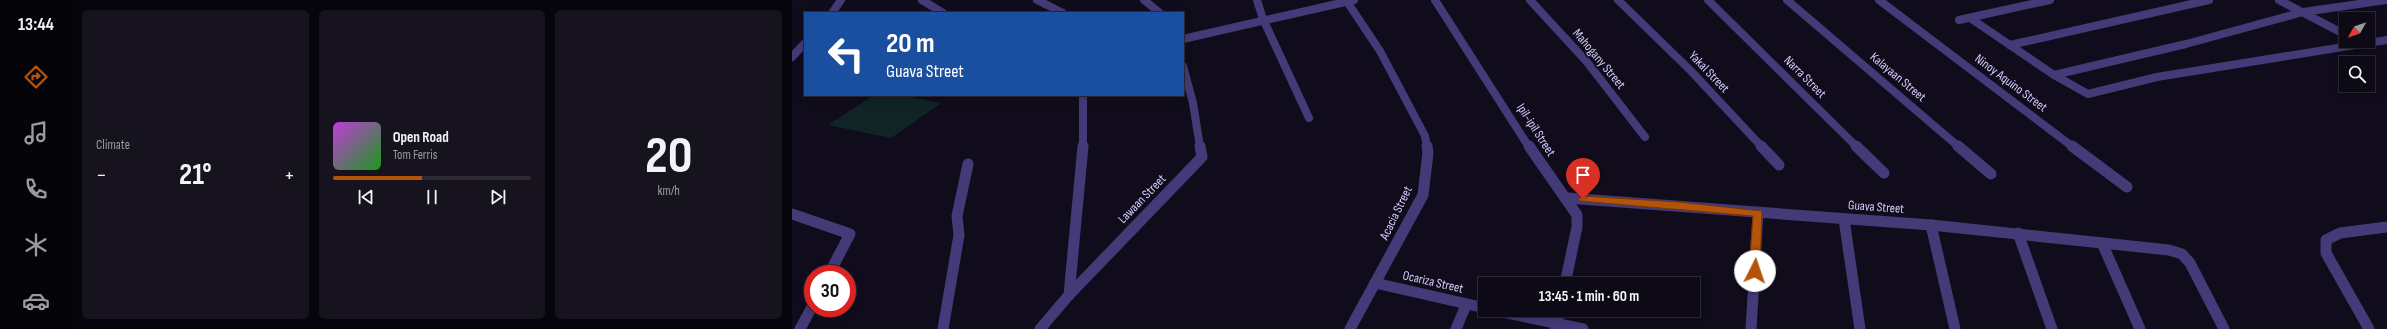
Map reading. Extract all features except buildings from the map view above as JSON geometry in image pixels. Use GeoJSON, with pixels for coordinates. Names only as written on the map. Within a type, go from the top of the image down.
{"type":"FeatureCollection","features":[{"type":"Feature","properties":{"kind":"street"},"geometry":{"type":"LineString","coordinates":[[833,12],[841,0]]}},
{"type":"Feature","properties":{"kind":"street"},"geometry":{"type":"LineString","coordinates":[[922,0],[941,12]]}},
{"type":"Feature","properties":{"kind":"street"},"geometry":{"type":"LineString","coordinates":[[1037,0],[1061,12]]}},
{"type":"Feature","properties":{"kind":"street"},"geometry":{"type":"LineString","coordinates":[[1144,0],[1159,12]]}},
{"type":"Feature","properties":{"kind":"street"},"geometry":{"type":"LineString","coordinates":[[1257,0],[1263,20],[1309,118]]}},
{"type":"Feature","properties":{"kind":"street","name":"Ipil-ipil Street"},"geometry":{"type":"LineString","coordinates":[[1436,0],[1534,154],[1567,198],[1577,215],[1577,227],[1566,277]]}},
{"type":"Feature","properties":{"kind":"street","name":"Mahogany Street"},"geometry":{"type":"LineString","coordinates":[[1530,0],[1587,62],[1645,137]]}},
{"type":"Feature","properties":{"kind":"street","name":"Yakal Street"},"geometry":{"type":"LineString","coordinates":[[1618,0],[1691,71],[1779,165]]}},
{"type":"Feature","properties":{"kind":"street","name":"Narra Street"},"geometry":{"type":"LineString","coordinates":[[1708,0],[1884,173]]}},
{"type":"Feature","properties":{"kind":"street","name":"Kalayaan Street"},"geometry":{"type":"LineString","coordinates":[[1787,0],[1992,174]]}},
{"type":"Feature","properties":{"kind":"street","name":"Ninoy Aquino Street"},"geometry":{"type":"LineString","coordinates":[[1879,0],[2127,187]]}},
{"type":"Feature","properties":{"kind":"street"},"geometry":{"type":"LineString","coordinates":[[1959,20],[2050,0]]}},
{"type":"Feature","properties":{"kind":"street"},"geometry":{"type":"LineString","coordinates":[[2010,45],[2209,0]]}},
{"type":"Feature","properties":{"kind":"street"},"geometry":{"type":"LineString","coordinates":[[2279,0],[2339,31]]}},
{"type":"Feature","properties":{"kind":"street"},"geometry":{"type":"LineString","coordinates":[[2054,74],[2186,44],[2303,12],[2387,0]]}},
{"type":"Feature","properties":{"kind":"street"},"geometry":{"type":"LineString","coordinates":[[1184,39],[1349,1]]}},
{"type":"Feature","properties":{"kind":"street","name":"Acacia Street"},"geometry":{"type":"LineString","coordinates":[[1349,1],[1380,51],[1424,136],[1428,153],[1423,195],[1350,329]]}},
{"type":"Feature","properties":{"kind":"street"},"geometry":{"type":"LineString","coordinates":[[1970,18],[2054,74],[2088,94],[2157,77],[2339,45]]}},
{"type":"Feature","properties":{"kind":"street"},"geometry":{"type":"LineString","coordinates":[[2375,41],[2387,40]]}},
{"type":"Feature","properties":{"kind":"street"},"geometry":{"type":"LineString","coordinates":[[792,57],[804,44]]}},
{"type":"Feature","properties":{"kind":"street","name":"Lawaan Street"},"geometry":{"type":"LineString","coordinates":[[1040,329],[1069,295],[1202,157],[1193,103],[1184,70]]}},
{"type":"Feature","properties":{"kind":"street"},"geometry":{"type":"LineString","coordinates":[[1069,295],[1084,137],[1083,96]]}},
{"type":"Feature","properties":{"kind":"street"},"geometry":{"type":"LineString","coordinates":[[943,329],[958,235],[957,216],[968,164]]}},
{"type":"Feature","properties":{"kind":"street","name":"Guava Street"},"geometry":{"type":"LineString","coordinates":[[1567,198],[1678,205],[1844,220],[1931,225],[2169,250],[2182,254],[2190,263],[2224,329]]}},
{"type":"Feature","properties":{"kind":"street"},"geometry":{"type":"LineString","coordinates":[[1751,329],[1758,213]]}},
{"type":"Feature","properties":{"kind":"street"},"geometry":{"type":"LineString","coordinates":[[792,214],[837,228],[850,234],[834,265]]}},
{"type":"Feature","properties":{"kind":"street"},"geometry":{"type":"LineString","coordinates":[[1844,220],[1860,329]]}},
{"type":"Feature","properties":{"kind":"street"},"geometry":{"type":"LineString","coordinates":[[1931,225],[1955,329]]}},
{"type":"Feature","properties":{"kind":"street"},"geometry":{"type":"LineString","coordinates":[[2369,329],[2326,253],[2326,240],[2340,233],[2387,227]]}},
{"type":"Feature","properties":{"kind":"street"},"geometry":{"type":"LineString","coordinates":[[2018,233],[2052,329]]}},
{"type":"Feature","properties":{"kind":"street"},"geometry":{"type":"LineString","coordinates":[[2102,243],[2140,329]]}},
{"type":"Feature","properties":{"kind":"street","name":"Ocariza Street"},"geometry":{"type":"LineString","coordinates":[[1375,283],[1478,307]]}},
{"type":"Feature","properties":{"kind":"street"},"geometry":{"type":"LineString","coordinates":[[1456,329],[1466,304]]}},
{"type":"Feature","properties":{"kind":"street"},"geometry":{"type":"LineString","coordinates":[[800,329],[806,317]]}},
{"type":"Feature","properties":{"kind":"street"},"geometry":{"type":"LineString","coordinates":[[1521,317],[1556,326],[1583,329]]}},
{"type":"Feature","properties":{"kind":"green space"},"geometry":{"type":"Polygon","coordinates":[[[872,96],[906,96],[941,103],[891,138],[828,125],[872,96]]]}},
{"type":"Feature","properties":{"kind":"route"},"geometry":{"type":"LineString","coordinates":[[1583,199],[1678,205],[1758,213],[1755,271]]}}]}
